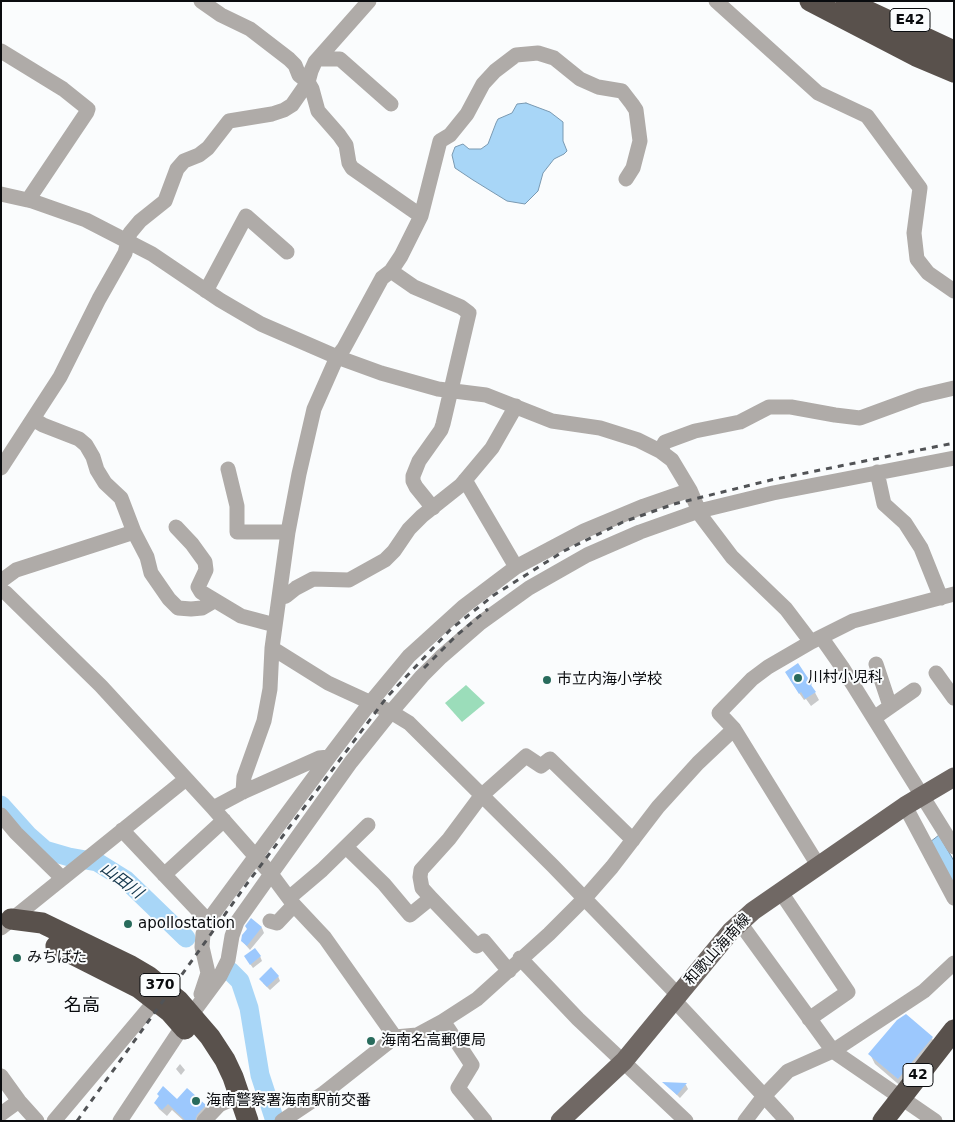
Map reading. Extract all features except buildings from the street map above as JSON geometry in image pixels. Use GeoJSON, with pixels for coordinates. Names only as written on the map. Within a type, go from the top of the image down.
{"type":"FeatureCollection","features":[{"type":"Feature","properties":{"kind":"highway"},"geometry":{"type":"LineString","coordinates":[[810,1],[916,56],[954,72]]}},
{"type":"Feature","properties":{"kind":"highway"},"geometry":{"type":"LineString","coordinates":[[846,1],[954,51]]}},
{"type":"Feature","properties":{"kind":"highway","name":"E42"},"geometry":{"type":"LineString","coordinates":[[867,1],[954,37]]}},
{"type":"Feature","properties":{"kind":"highway","name":"370"},"geometry":{"type":"LineString","coordinates":[[4,920],[42,923],[130,966],[159,984],[179,1001],[190,1016],[199,1045],[214,1068],[234,1106],[248,1121]]}},
{"type":"Feature","properties":{"kind":"highway","name":"370"},"geometry":{"type":"LineString","coordinates":[[4,920],[139,988],[170,1012],[190,1016]]}},
{"type":"Feature","properties":{"kind":"highway","name":"42"},"geometry":{"type":"LineString","coordinates":[[904,1108],[954,1030]]}},
{"type":"Feature","properties":{"kind":"highway","name":"42"},"geometry":{"type":"LineString","coordinates":[[883,1121],[904,1108],[954,1051]]}},
{"type":"Feature","properties":{"kind":"main road","name":"和歌山海南線"},"geometry":{"type":"LineString","coordinates":[[560,1121],[624,1061],[676,997],[740,923],[753,911],[905,806],[954,777]]}},
{"type":"Feature","properties":{"kind":"street"},"geometry":{"type":"LineString","coordinates":[[201,1],[221,15],[250,28],[289,59],[295,65],[299,75],[308,82],[318,112],[346,145],[349,163],[352,168],[421,216]]}},
{"type":"Feature","properties":{"kind":"street"},"geometry":{"type":"LineString","coordinates":[[1,468],[60,377],[125,253],[130,233],[140,221],[165,200],[176,169],[184,161],[208,148],[229,121],[272,114],[292,105],[308,82],[311,71],[318,59],[369,1]]}},
{"type":"Feature","properties":{"kind":"street"},"geometry":{"type":"LineString","coordinates":[[716,1],[818,93],[867,116],[920,188],[914,234],[917,259],[928,273],[954,291]]}},
{"type":"Feature","properties":{"kind":"street"},"geometry":{"type":"LineString","coordinates":[[1,51],[63,89],[88,108],[28,200]]}},
{"type":"Feature","properties":{"kind":"street"},"geometry":{"type":"LineString","coordinates":[[243,792],[244,777],[264,721],[270,689],[272,648],[288,532],[314,410],[337,357],[344,348],[382,278],[391,271],[401,256],[421,216],[440,141],[450,135],[467,114],[483,84],[495,71],[516,55],[538,53],[554,58],[580,79],[598,87],[622,91],[636,110],[640,141],[633,168],[626,179]]}},
{"type":"Feature","properties":{"kind":"street"},"geometry":{"type":"LineString","coordinates":[[318,59],[340,59],[392,104]]}},
{"type":"Feature","properties":{"kind":"street"},"geometry":{"type":"LineString","coordinates":[[1,194],[28,200],[86,220],[152,254],[206,291],[261,324],[337,357],[381,373],[438,389],[486,395],[552,421],[600,428],[638,440],[660,450],[672,460],[690,490],[699,511],[732,557],[842,667],[954,847]]}},
{"type":"Feature","properties":{"kind":"street"},"geometry":{"type":"LineString","coordinates":[[206,291],[246,216],[287,252]]}},
{"type":"Feature","properties":{"kind":"street"},"geometry":{"type":"LineString","coordinates":[[391,271],[414,287],[462,307],[469,313],[440,430],[419,461],[413,476],[416,487],[433,508]]}},
{"type":"Feature","properties":{"kind":"street"},"geometry":{"type":"LineString","coordinates":[[660,450],[665,442],[695,431],[740,422],[769,407],[791,406],[835,416],[860,418],[920,396],[954,388]]}},
{"type":"Feature","properties":{"kind":"street"},"geometry":{"type":"LineString","coordinates":[[279,598],[286,596],[296,588],[313,580],[349,580],[385,560],[394,552],[409,529],[422,516],[465,480],[492,448],[516,406]]}},
{"type":"Feature","properties":{"kind":"street"},"geometry":{"type":"LineString","coordinates":[[33,420],[42,426],[79,439],[86,445],[105,482],[121,498],[134,532],[147,557],[151,574],[169,600],[178,608],[191,609],[202,608],[214,601]]}},
{"type":"Feature","properties":{"kind":"street"},"geometry":{"type":"LineString","coordinates":[[120,1121],[190,1016],[220,976],[228,960],[236,922],[351,762],[391,712],[441,656],[479,624],[528,588],[587,555],[640,532],[699,511],[773,493],[954,458]]}},
{"type":"Feature","properties":{"kind":"street"},"geometry":{"type":"LineString","coordinates":[[228,469],[237,506],[237,532],[288,532]]}},
{"type":"Feature","properties":{"kind":"street"},"geometry":{"type":"LineString","coordinates":[[818,865],[734,729],[719,713],[752,679],[768,667],[816,639],[852,621],[947,596],[905,523],[884,504],[877,472]]}},
{"type":"Feature","properties":{"kind":"street"},"geometry":{"type":"LineString","coordinates":[[465,480],[516,567]]}},
{"type":"Feature","properties":{"kind":"street"},"geometry":{"type":"LineString","coordinates":[[190,1016],[208,973],[202,947],[203,934],[208,921],[329,757],[409,656],[440,626],[485,588],[516,567],[584,531],[644,506],[690,490]]}},
{"type":"Feature","properties":{"kind":"street"},"geometry":{"type":"LineString","coordinates":[[176,526],[205,562],[206,570],[199,590],[241,616],[275,625]]}},
{"type":"Feature","properties":{"kind":"street"},"geometry":{"type":"LineString","coordinates":[[1,581],[16,570],[134,532]]}},
{"type":"Feature","properties":{"kind":"street"},"geometry":{"type":"LineString","coordinates":[[1,590],[101,686],[224,820],[325,938],[395,1037]]}},
{"type":"Feature","properties":{"kind":"street"},"geometry":{"type":"LineString","coordinates":[[272,648],[328,683],[391,712],[408,723],[584,899],[676,997],[787,1121]]}},
{"type":"Feature","properties":{"kind":"street"},"geometry":{"type":"LineString","coordinates":[[876,664],[890,706]]}},
{"type":"Feature","properties":{"kind":"street"},"geometry":{"type":"LineString","coordinates":[[936,673],[954,698]]}},
{"type":"Feature","properties":{"kind":"street"},"geometry":{"type":"LineString","coordinates":[[874,718],[914,690]]}},
{"type":"Feature","properties":{"kind":"street"},"geometry":{"type":"LineString","coordinates":[[284,1120],[324,1093],[395,1037],[416,1034],[443,1021],[477,998],[509,971],[520,958],[549,934],[584,899],[658,807],[698,763],[734,729]]}},
{"type":"Feature","properties":{"kind":"street"},"geometry":{"type":"LineString","coordinates":[[509,971],[484,941],[477,946],[431,898],[422,888],[420,878],[421,870],[449,840],[481,796],[526,756],[541,766],[550,759],[633,840]]}},
{"type":"Feature","properties":{"kind":"street"},"geometry":{"type":"LineString","coordinates":[[213,808],[243,792],[319,758],[329,757]]}},
{"type":"Feature","properties":{"kind":"street"},"geometry":{"type":"LineString","coordinates":[[4,920],[31,905],[186,779]]}},
{"type":"Feature","properties":{"kind":"street"},"geometry":{"type":"LineString","coordinates":[[905,806],[954,898]]}},
{"type":"Feature","properties":{"kind":"street"},"geometry":{"type":"LineString","coordinates":[[1,816],[62,878]]}},
{"type":"Feature","properties":{"kind":"street"},"geometry":{"type":"LineString","coordinates":[[164,875],[224,820]]}},
{"type":"Feature","properties":{"kind":"street"},"geometry":{"type":"LineString","coordinates":[[270,921],[276,923],[292,901],[368,825]]}},
{"type":"Feature","properties":{"kind":"street"},"geometry":{"type":"LineString","coordinates":[[122,830],[208,921]]}},
{"type":"Feature","properties":{"kind":"street"},"geometry":{"type":"LineString","coordinates":[[346,847],[384,884],[410,915],[431,898]]}},
{"type":"Feature","properties":{"kind":"street"},"geometry":{"type":"LineString","coordinates":[[780,891],[848,992],[810,1019]]}},
{"type":"Feature","properties":{"kind":"street"},"geometry":{"type":"LineString","coordinates":[[740,923],[833,1051],[904,1108],[935,1121]]}},
{"type":"Feature","properties":{"kind":"street"},"geometry":{"type":"LineString","coordinates":[[520,958],[578,1019],[686,1121]]}},
{"type":"Feature","properties":{"kind":"street"},"geometry":{"type":"LineString","coordinates":[[745,1121],[764,1096],[788,1070],[833,1051],[924,991],[954,963]]}},
{"type":"Feature","properties":{"kind":"street"},"geometry":{"type":"LineString","coordinates":[[54,1121],[155,1001]]}},
{"type":"Feature","properties":{"kind":"street"},"geometry":{"type":"LineString","coordinates":[[443,1021],[472,1065],[458,1088],[485,1121]]}},
{"type":"Feature","properties":{"kind":"street"},"geometry":{"type":"LineString","coordinates":[[1,1076],[36,1121]]}},
{"type":"Feature","properties":{"kind":"street"},"geometry":{"type":"LineString","coordinates":[[1,1114],[19,1101]]}},
{"type":"Feature","properties":{"kind":"street"},"geometry":{"type":"LineString","coordinates":[[204,1121],[219,1105],[234,1106]]}},
{"type":"Feature","properties":{"kind":"green space"},"geometry":{"type":"Polygon","coordinates":[[[466,685],[485,703],[462,722],[445,703],[466,685]]]}},
{"type":"Feature","properties":{"kind":"water"},"geometry":{"type":"Polygon","coordinates":[[[526,103],[550,112],[563,122],[563,141],[567,151],[554,159],[543,173],[538,191],[525,204],[507,201],[455,168],[452,155],[455,147],[463,144],[469,149],[481,149],[488,144],[498,119],[512,113],[517,104],[526,103]]]}},
{"type":"Feature","properties":{"kind":"water"},"geometry":{"type":"Polygon","coordinates":[[[939,835],[954,861],[954,888],[930,842],[939,835]]]}},
{"type":"Feature","properties":{"kind":"waterway","name":"山田川"},"geometry":{"type":"LineString","coordinates":[[1,805],[28,835],[45,850],[97,862],[126,880],[186,938]]}},
{"type":"Feature","properties":{"kind":"waterway","name":"山田川"},"geometry":{"type":"LineString","coordinates":[[230,971],[240,981],[249,1008],[260,1075],[275,1121]]}},
{"type":"Feature","properties":{"kind":"railway"},"geometry":{"type":"LineString","coordinates":[[77,1121],[246,885],[387,697],[451,629],[494,595],[564,551],[623,522],[674,504],[771,480],[954,443]]}},
{"type":"Feature","properties":{"kind":"railway"},"geometry":{"type":"LineString","coordinates":[[424,668],[457,635],[488,609]]}},
{"type":"Feature","properties":{"kind":"place","name":"川村小児科"},"geometry":{"type":"Point","coordinates":[798,678]}},
{"type":"Feature","properties":{"kind":"place","name":"市立内海小学校"},"geometry":{"type":"Point","coordinates":[547,680]}},
{"type":"Feature","properties":{"kind":"place","name":"apollostation"},"geometry":{"type":"Point","coordinates":[128,924]}},
{"type":"Feature","properties":{"kind":"place","name":"みちばた"},"geometry":{"type":"Point","coordinates":[17,958]}},
{"type":"Feature","properties":{"kind":"place","name":"海南名高郵便局"},"geometry":{"type":"Point","coordinates":[371,1041]}},
{"type":"Feature","properties":{"kind":"place","name":"海南警察署海南駅前交番"},"geometry":{"type":"Point","coordinates":[196,1101]}},
{"type":"Feature","properties":{"kind":"district","name":"名高"},"geometry":{"type":"Point","coordinates":[82,1006]}}]}
